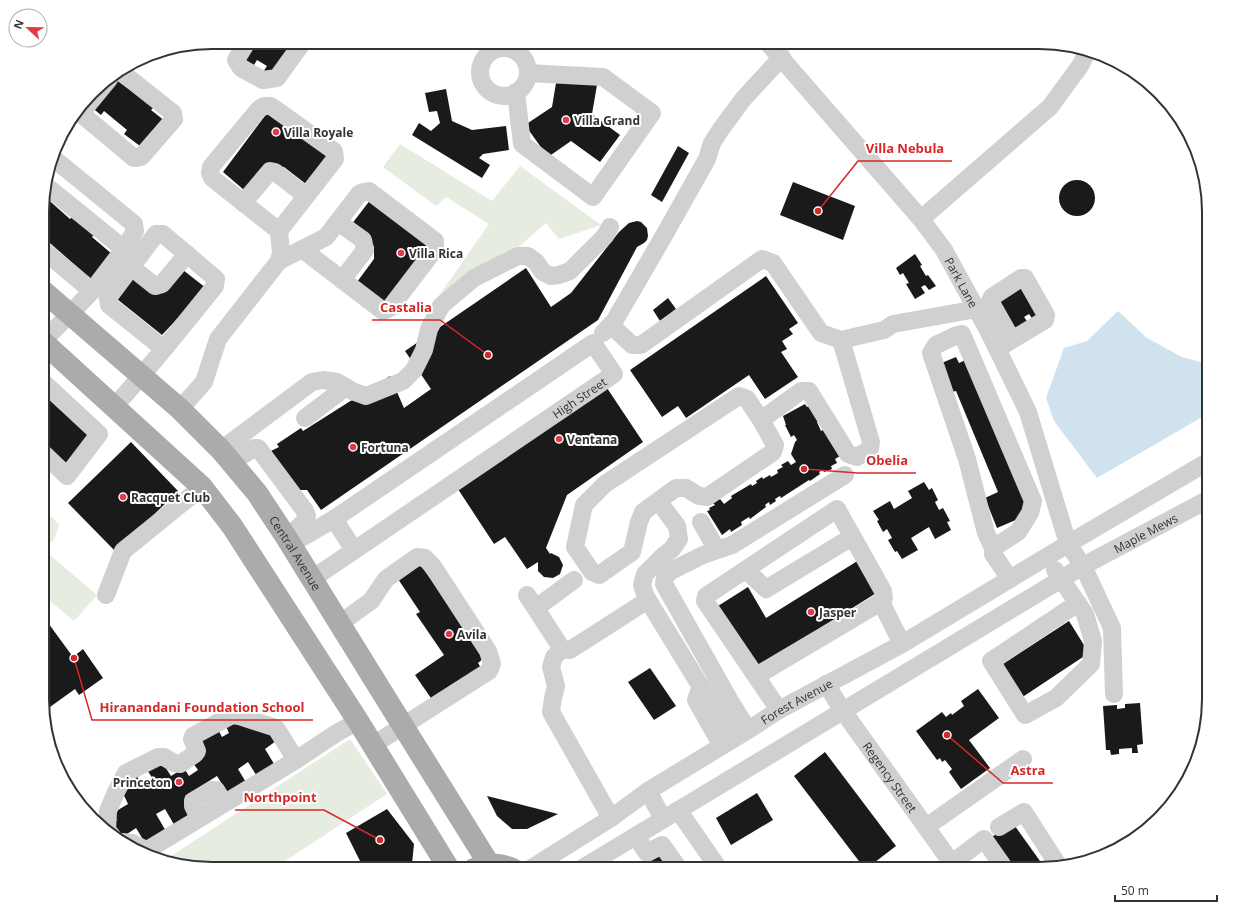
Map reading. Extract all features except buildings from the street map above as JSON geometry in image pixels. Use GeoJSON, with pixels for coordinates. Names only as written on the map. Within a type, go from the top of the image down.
{"type":"FeatureCollection","features":[{"type":"Feature","properties":{"kind":"main road","name":"Central Avenue"},"geometry":{"type":"LineString","coordinates":[[49,296],[180,409],[226,456],[257,493],[408,735],[480,862]]}},
{"type":"Feature","properties":{"kind":"main road"},"geometry":{"type":"LineString","coordinates":[[49,346],[202,488],[232,526],[358,721],[445,862]]}},
{"type":"Feature","properties":{"kind":"main road"},"geometry":{"type":"LineString","coordinates":[[384,763],[408,735]]}},
{"type":"Feature","properties":{"kind":"street"},"geometry":{"type":"LineString","coordinates":[[243,49],[236,60],[240,68],[263,80],[276,78],[299,49]]}},
{"type":"Feature","properties":{"kind":"street"},"geometry":{"type":"LineString","coordinates":[[485,49],[480,68],[480,77],[484,86],[491,92],[499,95],[508,95],[516,92],[522,87],[526,81],[528,73],[522,56],[515,50],[510,49]]}},
{"type":"Feature","properties":{"kind":"street","name":"Park Lane"},"geometry":{"type":"LineString","coordinates":[[774,49],[921,218],[944,250],[979,313],[1005,344],[1028,412],[1068,544],[1083,566],[1112,628],[1114,694]]}},
{"type":"Feature","properties":{"kind":"street"},"geometry":{"type":"LineString","coordinates":[[921,218],[1050,107],[1080,66],[1085,56]]}},
{"type":"Feature","properties":{"kind":"street"},"geometry":{"type":"LineString","coordinates":[[288,541],[334,519],[593,343],[615,320],[707,159],[712,143],[721,129],[744,98],[786,62]]}},
{"type":"Feature","properties":{"kind":"street"},"geometry":{"type":"LineString","coordinates":[[516,92],[522,144],[593,197],[652,113],[603,77],[528,73]]}},
{"type":"Feature","properties":{"kind":"street"},"geometry":{"type":"LineString","coordinates":[[82,114],[134,158],[140,157],[174,119],[173,113],[123,75]]}},
{"type":"Feature","properties":{"kind":"street"},"geometry":{"type":"LineString","coordinates":[[180,409],[204,382],[218,339],[279,261],[281,253],[279,231],[335,159],[334,151],[271,106],[264,106],[259,109],[211,167],[210,173],[212,178],[279,231]]}},
{"type":"Feature","properties":{"kind":"street"},"geometry":{"type":"LineString","coordinates":[[49,335],[92,290],[124,249],[135,231],[134,224],[57,162]]}},
{"type":"Feature","properties":{"kind":"street"},"geometry":{"type":"LineString","coordinates":[[243,203],[270,171],[275,172],[306,196]]}},
{"type":"Feature","properties":{"kind":"street"},"geometry":{"type":"LineString","coordinates":[[50,189],[124,249]]}},
{"type":"Feature","properties":{"kind":"street"},"geometry":{"type":"LineString","coordinates":[[279,261],[302,249],[326,237],[360,193],[369,191],[435,240],[435,249],[390,308],[383,311],[302,249]]}},
{"type":"Feature","properties":{"kind":"street"},"geometry":{"type":"LineString","coordinates":[[338,222],[363,240],[365,250],[342,280]]}},
{"type":"Feature","properties":{"kind":"street"},"geometry":{"type":"LineString","coordinates":[[226,456],[312,382],[323,380],[337,382],[352,392],[366,396],[403,382],[414,370],[424,350],[429,329],[441,306],[474,278],[518,256],[528,256],[536,262],[543,272],[551,276],[570,271],[605,236],[610,227]]}},
{"type":"Feature","properties":{"kind":"street"},"geometry":{"type":"LineString","coordinates":[[114,406],[142,376],[164,349],[215,286],[216,279],[163,234],[156,234],[108,298],[109,304],[164,349]]}},
{"type":"Feature","properties":{"kind":"street"},"geometry":{"type":"LineString","coordinates":[[131,268],[155,286],[162,284],[187,254]]}},
{"type":"Feature","properties":{"kind":"street"},"geometry":{"type":"LineString","coordinates":[[49,255],[92,290]]}},
{"type":"Feature","properties":{"kind":"street"},"geometry":{"type":"LineString","coordinates":[[611,325],[632,345],[641,345],[762,259],[773,263],[821,333],[841,340],[884,330],[893,324],[979,313]]}},
{"type":"Feature","properties":{"kind":"street"},"geometry":{"type":"LineString","coordinates":[[993,548],[1018,532],[1030,513],[1033,501],[962,334],[936,345],[931,353],[967,459],[986,533],[993,548],[993,554],[1010,579]]}},
{"type":"Feature","properties":{"kind":"street"},"geometry":{"type":"LineString","coordinates":[[761,420],[800,391],[809,391],[848,454],[857,457],[870,449],[871,442],[841,340]]}},
{"type":"Feature","properties":{"kind":"street","name":"High Street"},"geometry":{"type":"LineString","coordinates":[[312,579],[614,374],[593,343]]}},
{"type":"Feature","properties":{"kind":"street"},"geometry":{"type":"LineString","coordinates":[[305,418],[346,387]]}},
{"type":"Feature","properties":{"kind":"street"},"geometry":{"type":"LineString","coordinates":[[49,388],[99,434],[67,476],[49,459]]}},
{"type":"Feature","properties":{"kind":"street"},"geometry":{"type":"LineString","coordinates":[[739,396],[747,399],[761,420],[776,445],[773,452],[707,497],[699,496],[686,488],[676,488],[643,512],[639,522],[632,552],[599,574],[592,572],[575,547],[584,505],[605,484],[739,396]]}},
{"type":"Feature","properties":{"kind":"street"},"geometry":{"type":"LineString","coordinates":[[226,456],[254,448],[264,448],[307,516],[305,521],[288,541]]}},
{"type":"Feature","properties":{"kind":"street","name":"Forest Avenue"},"geometry":{"type":"LineString","coordinates":[[541,862],[611,818],[648,791],[779,710],[902,644],[1068,544],[1202,466]]}},
{"type":"Feature","properties":{"kind":"street"},"geometry":{"type":"LineString","coordinates":[[734,739],[730,701],[664,584],[665,576],[703,555],[732,545],[846,475]]}},
{"type":"Feature","properties":{"kind":"street"},"geometry":{"type":"LineString","coordinates":[[106,595],[123,551],[202,488]]}},
{"type":"Feature","properties":{"kind":"street","name":"Maple Mews"},"geometry":{"type":"LineString","coordinates":[[1083,566],[1202,503]]}},
{"type":"Feature","properties":{"kind":"street"},"geometry":{"type":"LineString","coordinates":[[756,676],[881,602],[884,598],[883,591],[837,509],[706,596],[706,601],[756,676],[779,710]]}},
{"type":"Feature","properties":{"kind":"street"},"geometry":{"type":"LineString","coordinates":[[666,510],[677,526],[679,539],[672,549],[645,574],[642,585],[648,600],[701,686],[696,700],[734,739]]}},
{"type":"Feature","properties":{"kind":"street"},"geometry":{"type":"LineString","coordinates":[[334,519],[354,550]]}},
{"type":"Feature","properties":{"kind":"street"},"geometry":{"type":"LineString","coordinates":[[701,522],[717,550]]}},
{"type":"Feature","properties":{"kind":"street"},"geometry":{"type":"LineString","coordinates":[[746,570],[766,590],[852,537]]}},
{"type":"Feature","properties":{"kind":"street"},"geometry":{"type":"LineString","coordinates":[[340,624],[371,602],[386,579],[417,557],[425,558],[432,565],[488,651],[492,664],[489,670],[408,735],[373,745]]}},
{"type":"Feature","properties":{"kind":"street"},"geometry":{"type":"LineString","coordinates":[[1047,557],[1060,579],[1078,603],[1085,614],[1093,641],[1091,664],[1056,698],[1026,715],[990,661],[1078,603]]}},
{"type":"Feature","properties":{"kind":"street"},"geometry":{"type":"LineString","coordinates":[[593,862],[1083,566]]}},
{"type":"Feature","properties":{"kind":"street"},"geometry":{"type":"LineString","coordinates":[[562,649],[532,602],[574,580]]}},
{"type":"Feature","properties":{"kind":"street"},"geometry":{"type":"LineString","coordinates":[[562,649],[570,650],[648,600]]}},
{"type":"Feature","properties":{"kind":"street"},"geometry":{"type":"LineString","coordinates":[[881,602],[902,644]]}},
{"type":"Feature","properties":{"kind":"street"},"geometry":{"type":"LineString","coordinates":[[953,614],[965,637]]}},
{"type":"Feature","properties":{"kind":"street"},"geometry":{"type":"LineString","coordinates":[[562,649],[554,657],[551,667],[556,686],[551,712],[611,818]]}},
{"type":"Feature","properties":{"kind":"street","name":"Regency Street"},"geometry":{"type":"LineString","coordinates":[[826,684],[842,711],[951,862]]}},
{"type":"Feature","properties":{"kind":"street"},"geometry":{"type":"LineString","coordinates":[[107,824],[108,811],[126,773],[158,757],[164,757],[174,763],[180,764],[197,751],[192,739],[193,736],[232,715],[276,728],[296,760]]}},
{"type":"Feature","properties":{"kind":"street"},"geometry":{"type":"LineString","coordinates":[[147,849],[358,721]]}},
{"type":"Feature","properties":{"kind":"street"},"geometry":{"type":"LineString","coordinates":[[926,827],[1023,759]]}},
{"type":"Feature","properties":{"kind":"street"},"geometry":{"type":"LineString","coordinates":[[648,791],[713,862]]}},
{"type":"Feature","properties":{"kind":"street"},"geometry":{"type":"LineString","coordinates":[[998,827],[1024,812],[1056,861]]}},
{"type":"Feature","properties":{"kind":"street"},"geometry":{"type":"LineString","coordinates":[[636,836],[647,854],[662,845],[674,862]]}},
{"type":"Feature","properties":{"kind":"street"},"geometry":{"type":"LineString","coordinates":[[958,862],[984,839],[1000,862]]}},
{"type":"Feature","properties":{"kind":"shaded area"},"geometry":{"type":"Polygon","coordinates":[[[400,144],[492,201],[520,166],[601,225],[559,239],[546,223],[433,322],[427,313],[489,224],[446,197],[436,206],[383,167],[400,144]]]}},
{"type":"Feature","properties":{"kind":"shaded area"},"geometry":{"type":"Polygon","coordinates":[[[49,514],[59,525],[54,540],[49,544],[49,514]]]}},
{"type":"Feature","properties":{"kind":"shaded area"},"geometry":{"type":"Polygon","coordinates":[[[50,555],[97,595],[74,621],[49,600],[50,555]]]}},
{"type":"Feature","properties":{"kind":"shaded area"},"geometry":{"type":"Polygon","coordinates":[[[350,739],[387,794],[284,862],[201,862],[171,856],[350,739]]]}},
{"type":"Feature","properties":{"kind":"water"},"geometry":{"type":"Polygon","coordinates":[[[1118,311],[1147,338],[1182,357],[1202,362],[1202,417],[1097,478],[1054,421],[1046,398],[1064,348],[1087,341],[1118,311]]]}},
{"type":"Feature","properties":{"kind":"place","name":"Villa Grand"},"geometry":{"type":"Point","coordinates":[566,120]}},
{"type":"Feature","properties":{"kind":"place","name":"Villa Royale"},"geometry":{"type":"Point","coordinates":[276,132]}},
{"type":"Feature","properties":{"kind":"place","name":"Villa Nebula"},"geometry":{"type":"Point","coordinates":[818,211]}},
{"type":"Feature","properties":{"kind":"place","name":"Villa Rica"},"geometry":{"type":"Point","coordinates":[401,253]}},
{"type":"Feature","properties":{"kind":"place","name":"Castalia"},"geometry":{"type":"Point","coordinates":[488,355]}},
{"type":"Feature","properties":{"kind":"place","name":"Ventana"},"geometry":{"type":"Point","coordinates":[559,439]}},
{"type":"Feature","properties":{"kind":"place","name":"Fortuna"},"geometry":{"type":"Point","coordinates":[353,447]}},
{"type":"Feature","properties":{"kind":"place","name":"Obelia"},"geometry":{"type":"Point","coordinates":[804,469]}},
{"type":"Feature","properties":{"kind":"place","name":"Racquet Club"},"geometry":{"type":"Point","coordinates":[123,497]}},
{"type":"Feature","properties":{"kind":"place","name":"Jasper"},"geometry":{"type":"Point","coordinates":[811,612]}},
{"type":"Feature","properties":{"kind":"place","name":"Avila"},"geometry":{"type":"Point","coordinates":[449,634]}},
{"type":"Feature","properties":{"kind":"place","name":"Hiranandani Foundation School"},"geometry":{"type":"Point","coordinates":[74,658]}},
{"type":"Feature","properties":{"kind":"place","name":"Astra"},"geometry":{"type":"Point","coordinates":[947,735]}},
{"type":"Feature","properties":{"kind":"place","name":"Princeton"},"geometry":{"type":"Point","coordinates":[179,782]}},
{"type":"Feature","properties":{"kind":"place","name":"Northpoint"},"geometry":{"type":"Point","coordinates":[380,840]}}]}
